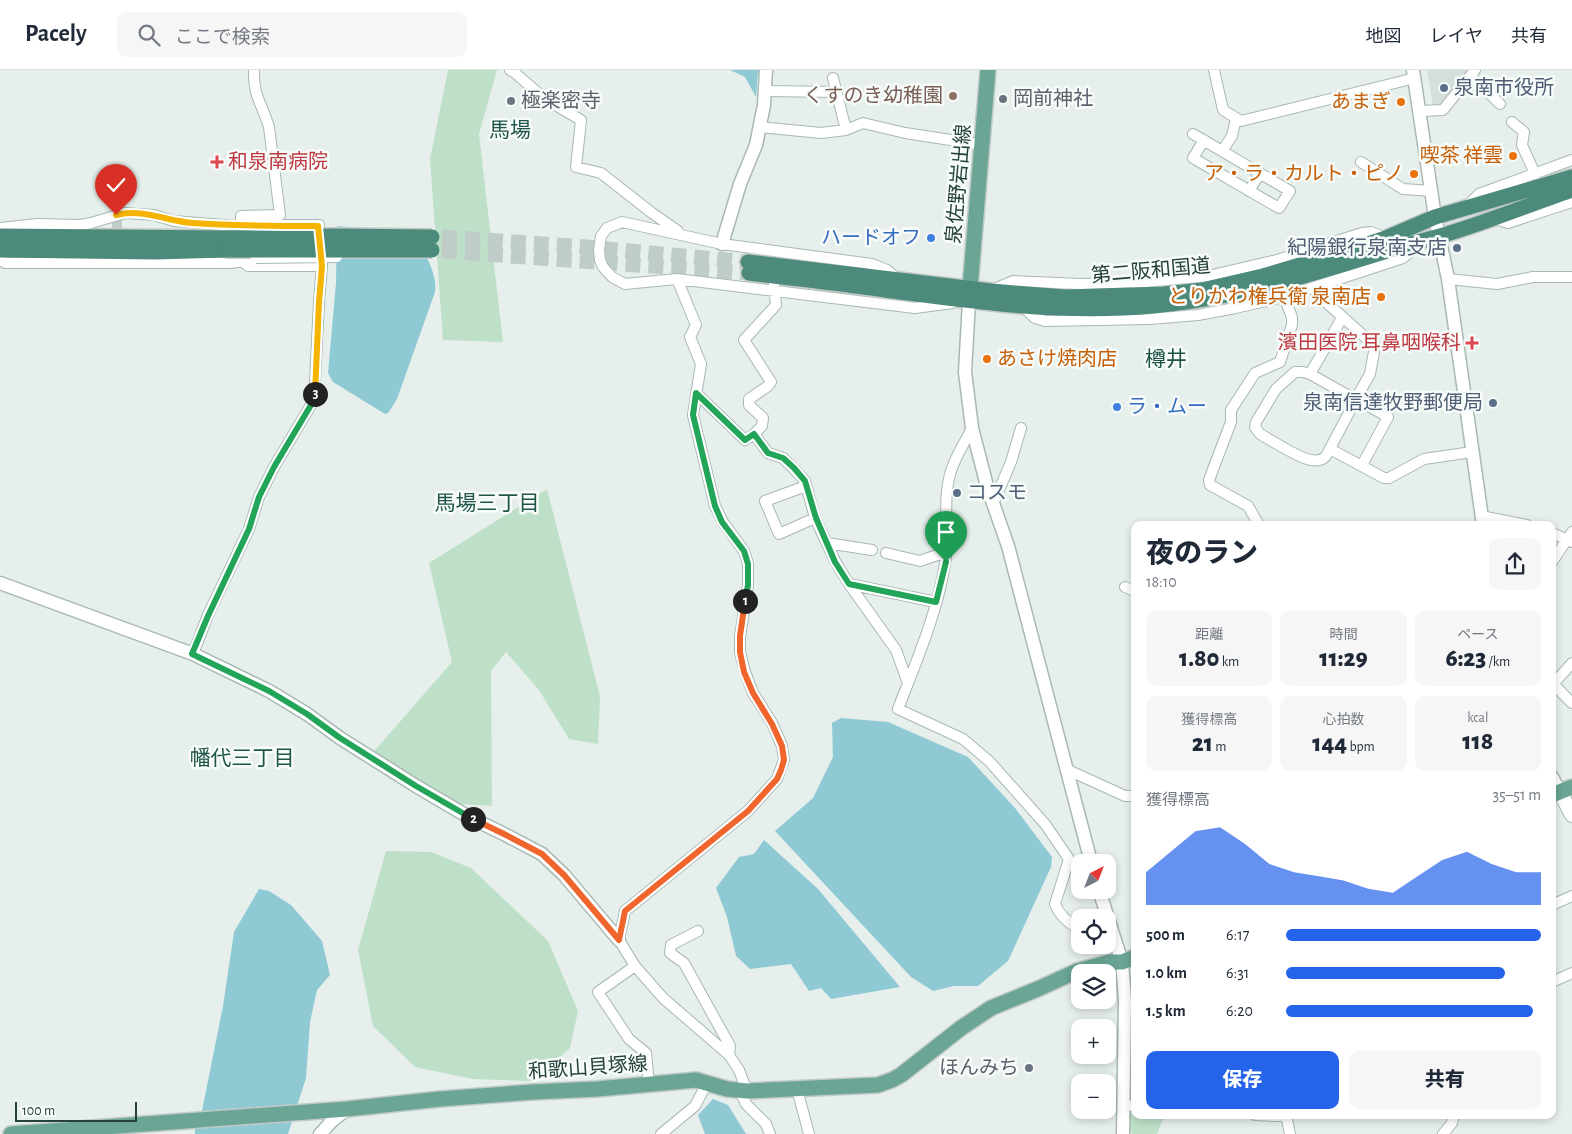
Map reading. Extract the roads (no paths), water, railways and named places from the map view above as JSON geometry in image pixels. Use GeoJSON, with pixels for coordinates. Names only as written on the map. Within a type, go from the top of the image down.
{"type":"FeatureCollection","features":[{"type":"Feature","properties":{"kind":"highway","name":"第二阪和国道"},"geometry":{"type":"LineString","coordinates":[[1572,177],[1435,217],[1386,238],[1346,251],[1263,276],[1202,290],[1135,296],[1065,297],[991,290],[969,295],[749,267],[899,280],[969,295],[1022,306],[1071,309],[1124,308],[1192,301],[1255,290],[1433,238],[1572,190]]}},
{"type":"Feature","properties":{"kind":"highway"},"geometry":{"type":"LineString","coordinates":[[0,236],[226,244],[405,250],[437,244],[394,237],[334,236],[226,244],[155,252],[0,250]]}},
{"type":"Feature","properties":{"kind":"main road","name":"泉佐野岩出線"},"geometry":{"type":"LineString","coordinates":[[969,295],[988,70]]}},
{"type":"Feature","properties":{"kind":"main road"},"geometry":{"type":"LineString","coordinates":[[1562,791],[1572,815]]}},
{"type":"Feature","properties":{"kind":"main road","name":"和歌山貝塚線"},"geometry":{"type":"LineString","coordinates":[[10,1134],[347,1109],[449,1098],[597,1089],[696,1080],[727,1089],[744,1091],[878,1085],[902,1075],[961,1028],[991,1008],[1077,971],[1110,962],[1121,954]]}},
{"type":"Feature","properties":{"kind":"street"},"geometry":{"type":"LineString","coordinates":[[241,260],[241,216],[280,215],[269,127],[266,115],[256,97],[253,84],[254,70]]}},
{"type":"Feature","properties":{"kind":"street"},"geometry":{"type":"LineString","coordinates":[[510,70],[546,100],[581,120],[576,167],[601,173],[683,235]]}},
{"type":"Feature","properties":{"kind":"street"},"geometry":{"type":"LineString","coordinates":[[722,244],[740,184],[756,145],[764,104],[766,70]]}},
{"type":"Feature","properties":{"kind":"street"},"geometry":{"type":"LineString","coordinates":[[1214,70],[1223,110],[1241,121],[1414,74],[1432,191],[1435,217],[1433,238],[1448,279],[1482,520]]}},
{"type":"Feature","properties":{"kind":"street"},"geometry":{"type":"LineString","coordinates":[[1420,111],[1443,110],[1473,73],[1500,104]]}},
{"type":"Feature","properties":{"kind":"street"},"geometry":{"type":"LineString","coordinates":[[833,78],[846,130]]}},
{"type":"Feature","properties":{"kind":"street"},"geometry":{"type":"LineString","coordinates":[[765,91],[836,92]]}},
{"type":"Feature","properties":{"kind":"street"},"geometry":{"type":"LineString","coordinates":[[1222,151],[1232,136],[1236,118]]}},
{"type":"Feature","properties":{"kind":"street"},"geometry":{"type":"LineString","coordinates":[[1512,122],[1524,132],[1522,145],[1534,174]]}},
{"type":"Feature","properties":{"kind":"street"},"geometry":{"type":"LineString","coordinates":[[760,127],[821,133],[846,130],[863,123],[905,133],[983,145]]}},
{"type":"Feature","properties":{"kind":"street"},"geometry":{"type":"LineString","coordinates":[[1192,134],[1204,140],[1290,191],[1279,208],[1193,158],[1204,140]]}},
{"type":"Feature","properties":{"kind":"street"},"geometry":{"type":"LineString","coordinates":[[1464,209],[1479,194],[1572,160]]}},
{"type":"Feature","properties":{"kind":"street"},"geometry":{"type":"LineString","coordinates":[[1361,162],[1403,189],[1432,191]]}},
{"type":"Feature","properties":{"kind":"street"},"geometry":{"type":"LineString","coordinates":[[1249,191],[1260,173]]}},
{"type":"Feature","properties":{"kind":"street"},"geometry":{"type":"LineString","coordinates":[[1493,218],[1508,223],[1572,202]]}},
{"type":"Feature","properties":{"kind":"street"},"geometry":{"type":"LineString","coordinates":[[0,228],[37,224],[80,225],[117,217],[125,213],[154,215],[174,221],[242,225],[318,226],[322,266],[314,400],[274,467],[259,497],[249,529],[192,654]]}},
{"type":"Feature","properties":{"kind":"street"},"geometry":{"type":"LineString","coordinates":[[899,280],[887,270],[872,264],[777,255],[622,222],[607,228],[600,236],[599,250],[603,267],[612,277],[625,284],[677,279],[774,286],[915,308],[969,295],[965,372],[972,428],[987,486],[1008,546],[1089,854]]}},
{"type":"Feature","properties":{"kind":"street"},"geometry":{"type":"LineString","coordinates":[[242,225],[259,230],[341,230],[394,237]]}},
{"type":"Feature","properties":{"kind":"street"},"geometry":{"type":"LineString","coordinates":[[1022,306],[1035,318],[1045,321],[1114,321],[1198,315],[1284,297],[1403,258],[1433,238]]}},
{"type":"Feature","properties":{"kind":"street"},"geometry":{"type":"LineString","coordinates":[[0,260],[6,263],[118,258],[231,263],[256,258],[362,257],[405,250]]}},
{"type":"Feature","properties":{"kind":"street"},"geometry":{"type":"LineString","coordinates":[[241,260],[248,266],[322,266]]}},
{"type":"Feature","properties":{"kind":"street"},"geometry":{"type":"LineString","coordinates":[[1448,279],[1496,284],[1533,277],[1572,277]]}},
{"type":"Feature","properties":{"kind":"street"},"geometry":{"type":"LineString","coordinates":[[619,940],[625,911],[748,811],[777,779],[784,760],[782,746],[772,724],[753,693],[744,672],[740,652],[740,636],[748,585],[748,564],[744,551],[722,522],[715,506],[693,415],[700,364],[690,337],[696,325],[677,279]]}},
{"type":"Feature","properties":{"kind":"street"},"geometry":{"type":"LineString","coordinates":[[696,393],[745,440],[762,426],[763,418],[749,405],[750,399],[771,382],[744,340],[776,305],[774,286]]}},
{"type":"Feature","properties":{"kind":"street"},"geometry":{"type":"LineString","coordinates":[[1314,287],[1318,295],[1375,346],[1370,374],[1356,400],[1330,449],[1322,460],[1312,461],[1307,459],[1260,434],[1255,427],[1256,422],[1276,389],[1295,372],[1310,374],[1356,400],[1388,417],[1362,465]]}},
{"type":"Feature","properties":{"kind":"street"},"geometry":{"type":"LineString","coordinates":[[1257,521],[1248,506],[1210,484],[1209,480],[1231,422],[1231,410],[1254,373],[1280,362],[1292,325],[1292,317],[1284,297]]}},
{"type":"Feature","properties":{"kind":"street"},"geometry":{"type":"LineString","coordinates":[[1310,374],[1342,318]]}},
{"type":"Feature","properties":{"kind":"street"},"geometry":{"type":"LineString","coordinates":[[972,428],[954,461],[948,483],[946,562],[936,602],[898,710],[963,739],[989,761],[1045,824],[1069,859],[1055,904],[1058,911],[1071,923]]}},
{"type":"Feature","properties":{"kind":"street"},"geometry":{"type":"LineString","coordinates":[[993,504],[1011,462],[1021,428]]}},
{"type":"Feature","properties":{"kind":"street"},"geometry":{"type":"LineString","coordinates":[[754,434],[768,453],[783,458],[805,481],[816,518],[835,562],[896,650],[908,683]]}},
{"type":"Feature","properties":{"kind":"street"},"geometry":{"type":"LineString","coordinates":[[1330,449],[1384,478],[1389,478],[1424,459],[1472,452]]}},
{"type":"Feature","properties":{"kind":"street"},"geometry":{"type":"LineString","coordinates":[[806,486],[765,501],[779,534],[816,518]]}},
{"type":"Feature","properties":{"kind":"street"},"geometry":{"type":"LineString","coordinates":[[1556,534],[1570,538],[1556,557]]}},
{"type":"Feature","properties":{"kind":"street"},"geometry":{"type":"LineString","coordinates":[[827,543],[872,550]]}},
{"type":"Feature","properties":{"kind":"street"},"geometry":{"type":"LineString","coordinates":[[886,554],[920,560],[946,552]]}},
{"type":"Feature","properties":{"kind":"street"},"geometry":{"type":"LineString","coordinates":[[0,583],[192,654],[269,691],[416,786],[467,816],[542,854],[564,875],[619,940],[635,966],[663,998],[730,1055],[739,1070],[746,1104],[766,1124],[770,1134]]}},
{"type":"Feature","properties":{"kind":"street"},"geometry":{"type":"LineString","coordinates":[[849,584],[936,602]]}},
{"type":"Feature","properties":{"kind":"street"},"geometry":{"type":"LineString","coordinates":[[1556,680],[1572,663]]}},
{"type":"Feature","properties":{"kind":"street"},"geometry":{"type":"LineString","coordinates":[[1556,685],[1572,703]]}},
{"type":"Feature","properties":{"kind":"street"},"geometry":{"type":"LineString","coordinates":[[1068,770],[1125,796],[1131,796]]}},
{"type":"Feature","properties":{"kind":"street"},"geometry":{"type":"LineString","coordinates":[[1556,900],[1572,896]]}},
{"type":"Feature","properties":{"kind":"street"},"geometry":{"type":"LineString","coordinates":[[1102,899],[1121,954],[1125,1000],[1129,1106],[1123,1134]]}},
{"type":"Feature","properties":{"kind":"street"},"geometry":{"type":"LineString","coordinates":[[698,931],[671,945],[670,953],[684,963],[730,1046],[730,1055]]}},
{"type":"Feature","properties":{"kind":"street"},"geometry":{"type":"LineString","coordinates":[[635,966],[598,992],[629,1039],[646,1053],[649,1084]]}},
{"type":"Feature","properties":{"kind":"street"},"geometry":{"type":"LineString","coordinates":[[1556,980],[1572,973]]}},
{"type":"Feature","properties":{"kind":"street"},"geometry":{"type":"LineString","coordinates":[[661,1134],[695,1106],[707,1083]]}},
{"type":"Feature","properties":{"kind":"street"},"geometry":{"type":"LineString","coordinates":[[797,1089],[809,1134]]}},
{"type":"Feature","properties":{"kind":"street"},"geometry":{"type":"LineString","coordinates":[[320,1134],[347,1109]]}},
{"type":"Feature","properties":{"kind":"street"},"geometry":{"type":"LineString","coordinates":[[1287,1119],[1290,1134]]}},
{"type":"Feature","properties":{"kind":"street"},"geometry":{"type":"LineString","coordinates":[[1444,1134],[1453,1119]]}},
{"type":"Feature","properties":{"kind":"water"},"geometry":{"type":"Polygon","coordinates":[[[730,70],[768,70],[758,71],[756,97],[745,77],[730,70]]]}},
{"type":"Feature","properties":{"kind":"water"},"geometry":{"type":"Polygon","coordinates":[[[337,226],[414,233],[432,269],[435,292],[397,399],[388,413],[385,414],[333,382],[328,373],[336,283],[337,226]]]}},
{"type":"Feature","properties":{"kind":"water"},"geometry":{"type":"Polygon","coordinates":[[[841,718],[888,722],[968,757],[1015,808],[1052,857],[1051,867],[1008,961],[978,986],[954,986],[933,991],[911,977],[775,831],[813,798],[833,757],[832,723],[841,718]]]}},
{"type":"Feature","properties":{"kind":"water"},"geometry":{"type":"Polygon","coordinates":[[[764,840],[818,889],[900,987],[831,999],[821,988],[809,991],[791,964],[750,969],[736,956],[727,917],[716,888],[739,857],[754,854],[764,840]]]}},
{"type":"Feature","properties":{"kind":"water"},"geometry":{"type":"Polygon","coordinates":[[[259,889],[269,891],[291,905],[322,941],[330,975],[317,990],[310,1022],[306,1078],[288,1134],[195,1134],[202,1111],[223,1006],[234,932],[259,889]]]}},
{"type":"Feature","properties":{"kind":"water"},"geometry":{"type":"Polygon","coordinates":[[[713,1099],[728,1105],[746,1134],[705,1134],[698,1115],[713,1099]]]}},
{"type":"Feature","properties":{"kind":"tunnel"},"geometry":{"type":"LineString","coordinates":[[117,220],[117,243]]}},
{"type":"Feature","properties":{"kind":"tunnel"},"geometry":{"type":"LineString","coordinates":[[442,237],[587,247],[748,262]]}},
{"type":"Feature","properties":{"kind":"tunnel"},"geometry":{"type":"LineString","coordinates":[[442,251],[749,273]]}},
{"type":"Feature","properties":{"kind":"place","name":"泉南市役所"},"geometry":{"type":"Point","coordinates":[1444,88]}},
{"type":"Feature","properties":{"kind":"place","name":"くすのき幼稚園"},"geometry":{"type":"Point","coordinates":[953,96]}},
{"type":"Feature","properties":{"kind":"place","name":"岡前神社"},"geometry":{"type":"Point","coordinates":[1003,99]}},
{"type":"Feature","properties":{"kind":"place","name":"極楽密寺"},"geometry":{"type":"Point","coordinates":[511,101]}},
{"type":"Feature","properties":{"kind":"place","name":"あまぎ"},"geometry":{"type":"Point","coordinates":[1401,102]}},
{"type":"Feature","properties":{"kind":"place","name":"喫茶 祥雲"},"geometry":{"type":"Point","coordinates":[1513,156]}},
{"type":"Feature","properties":{"kind":"place","name":"和泉南病院"},"geometry":{"type":"Point","coordinates":[217,162]}},
{"type":"Feature","properties":{"kind":"place","name":"ア・ラ・カルト・ピノ"},"geometry":{"type":"Point","coordinates":[1414,174]}},
{"type":"Feature","properties":{"kind":"place","name":"ハードオフ"},"geometry":{"type":"Point","coordinates":[931,238]}},
{"type":"Feature","properties":{"kind":"place","name":"紀陽銀行泉南支店"},"geometry":{"type":"Point","coordinates":[1457,248]}},
{"type":"Feature","properties":{"kind":"place","name":"とりかわ権兵衛 泉南店"},"geometry":{"type":"Point","coordinates":[1381,297]}},
{"type":"Feature","properties":{"kind":"place","name":"濱田医院 耳鼻咽喉科"},"geometry":{"type":"Point","coordinates":[1472,343]}},
{"type":"Feature","properties":{"kind":"place","name":"あさけ焼肉店"},"geometry":{"type":"Point","coordinates":[987,359]}},
{"type":"Feature","properties":{"kind":"place","name":"泉南信達牧野郵便局"},"geometry":{"type":"Point","coordinates":[1493,403]}},
{"type":"Feature","properties":{"kind":"place","name":"ラ・ムー"},"geometry":{"type":"Point","coordinates":[1117,407]}},
{"type":"Feature","properties":{"kind":"place","name":"コスモ"},"geometry":{"type":"Point","coordinates":[957,493]}},
{"type":"Feature","properties":{"kind":"place","name":"ほんみち"},"geometry":{"type":"Point","coordinates":[1029,1068]}},
{"type":"Feature","properties":{"kind":"district","name":"馬場"},"geometry":{"type":"Point","coordinates":[510,130]}},
{"type":"Feature","properties":{"kind":"district","name":"樽井"},"geometry":{"type":"Point","coordinates":[1166,359]}},
{"type":"Feature","properties":{"kind":"district","name":"馬場三丁目"},"geometry":{"type":"Point","coordinates":[487,503]}},
{"type":"Feature","properties":{"kind":"district","name":"幡代三丁目"},"geometry":{"type":"Point","coordinates":[242,758]}}]}
